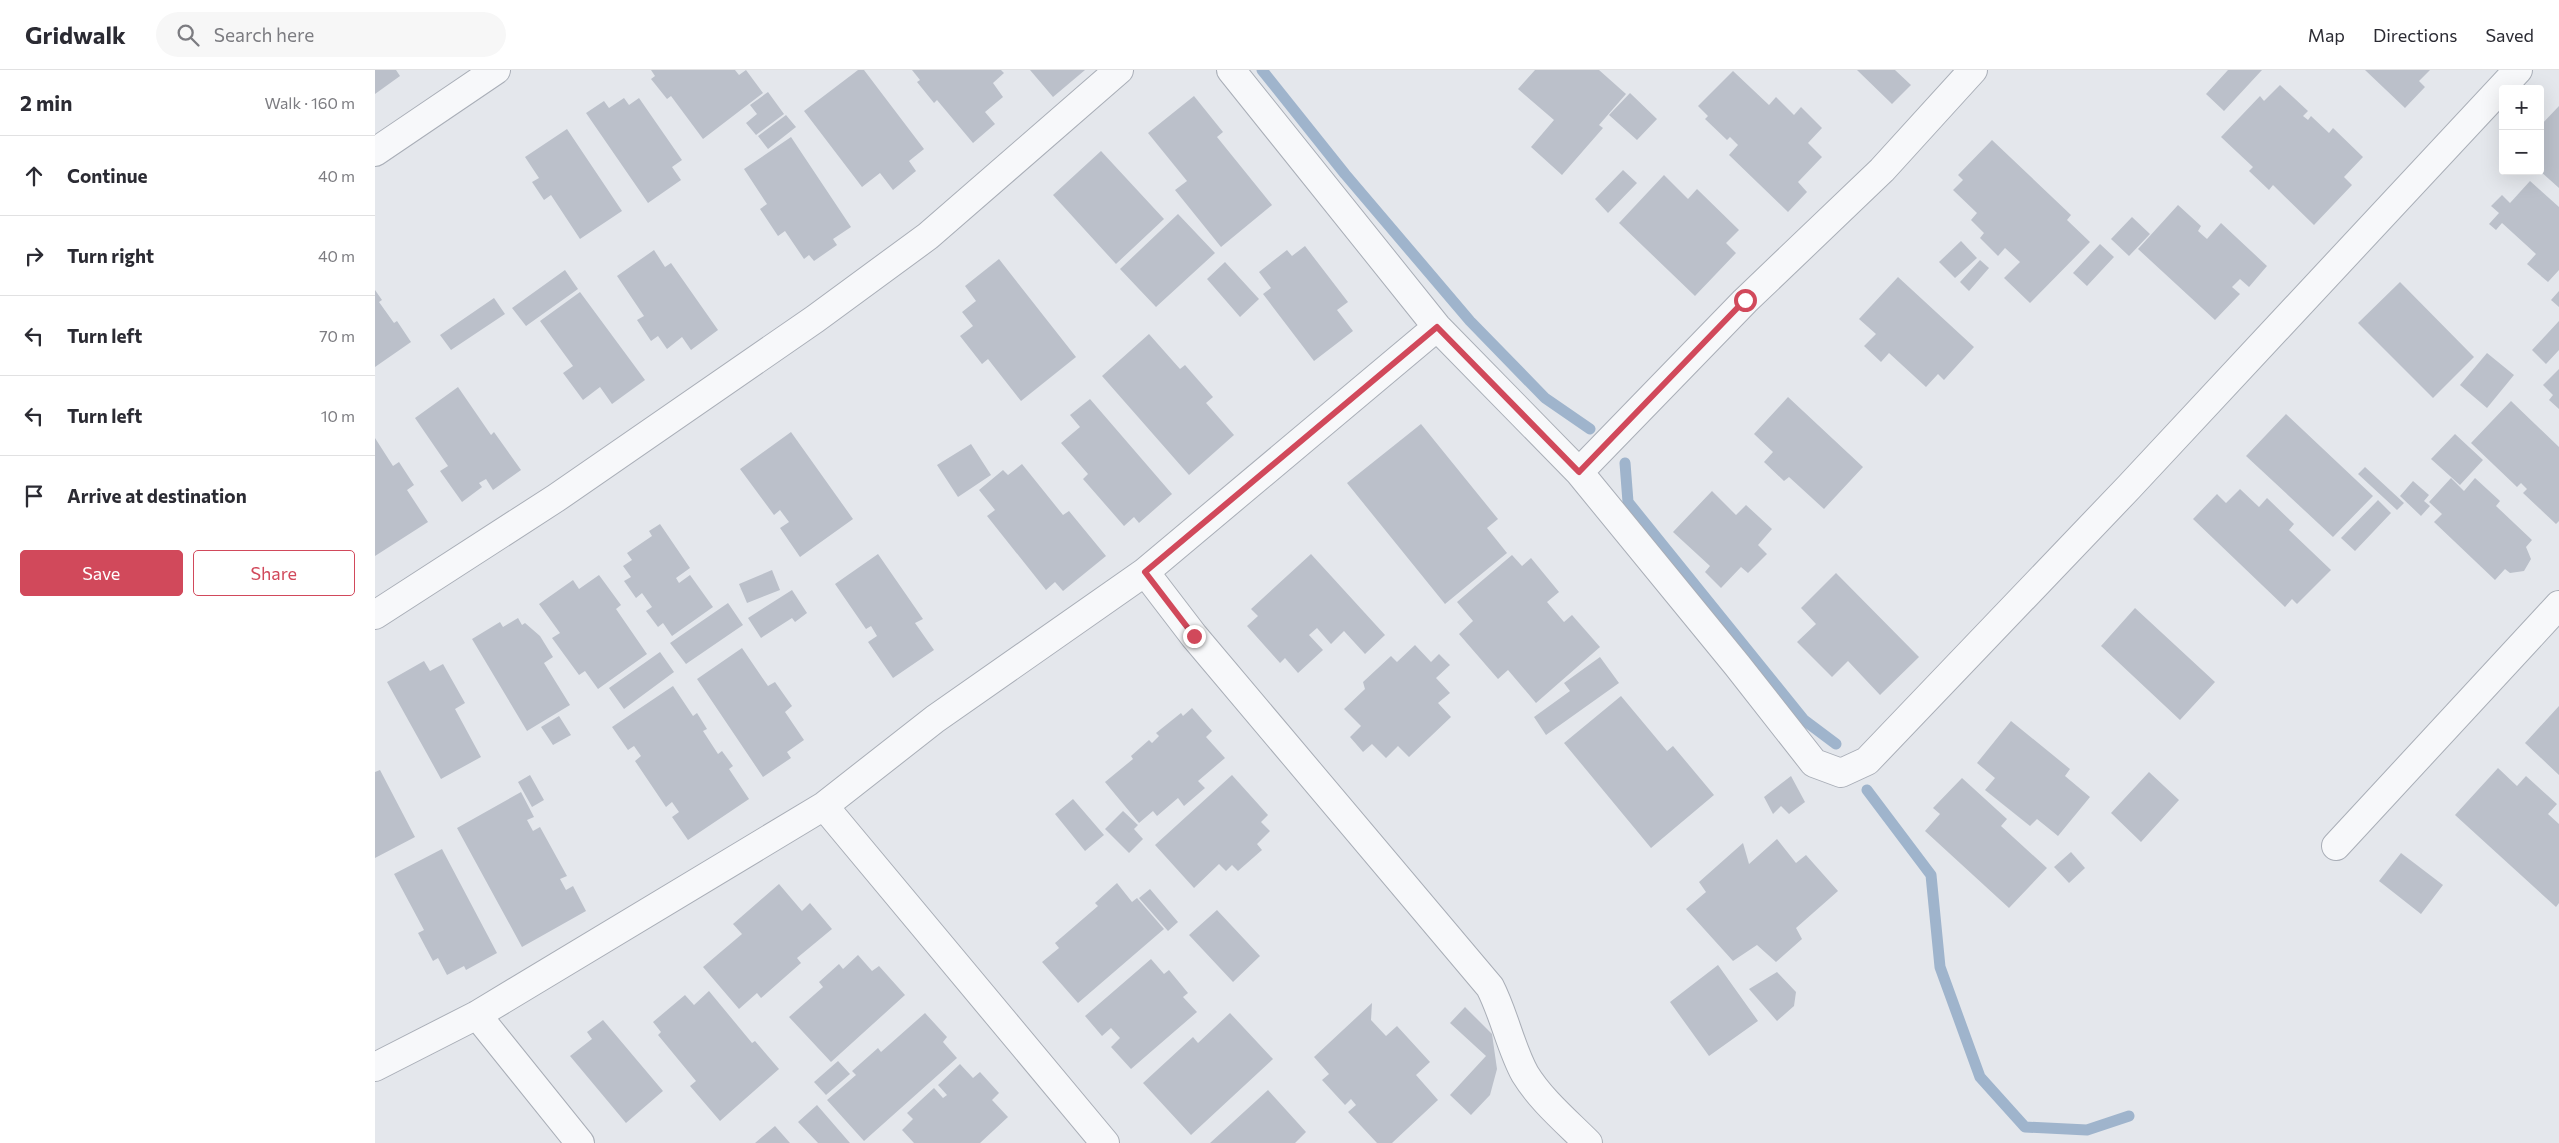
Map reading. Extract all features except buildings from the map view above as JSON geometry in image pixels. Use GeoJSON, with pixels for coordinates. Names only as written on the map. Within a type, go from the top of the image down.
{"type":"FeatureCollection","features":[{"type":"Feature","properties":{"kind":"street"},"geometry":{"type":"LineString","coordinates":[[375,152],[496,70]]}},
{"type":"Feature","properties":{"kind":"street"},"geometry":{"type":"LineString","coordinates":[[375,615],[556,498],[815,319],[928,236],[1119,70]]}},
{"type":"Feature","properties":{"kind":"street"},"geometry":{"type":"LineString","coordinates":[[1231,70],[1437,327],[1579,472],[1737,665],[1814,763],[1841,773],[1867,761],[2129,487],[2518,70]]}},
{"type":"Feature","properties":{"kind":"street"},"geometry":{"type":"LineString","coordinates":[[1579,472],[1745,300],[1882,170],[1973,70]]}},
{"type":"Feature","properties":{"kind":"street"},"geometry":{"type":"LineString","coordinates":[[375,1067],[477,1015],[823,806],[935,719],[1145,572],[1437,327]]}},
{"type":"Feature","properties":{"kind":"street"},"geometry":{"type":"LineString","coordinates":[[1145,572],[1194,636],[1490,987],[1499,1004],[1525,1073],[1551,1106],[1587,1143]]}},
{"type":"Feature","properties":{"kind":"street"},"geometry":{"type":"LineString","coordinates":[[2336,846],[2559,605]]}},
{"type":"Feature","properties":{"kind":"street"},"geometry":{"type":"LineString","coordinates":[[823,806],[1105,1143]]}},
{"type":"Feature","properties":{"kind":"street"},"geometry":{"type":"LineString","coordinates":[[477,1015],[580,1143]]}},
{"type":"Feature","properties":{"kind":"waterway"},"geometry":{"type":"LineString","coordinates":[[1262,70],[1345,174],[1470,321],[1545,398],[1590,429]]}},
{"type":"Feature","properties":{"kind":"waterway"},"geometry":{"type":"LineString","coordinates":[[1625,463],[1628,502],[1804,720],[1836,744]]}},
{"type":"Feature","properties":{"kind":"waterway"},"geometry":{"type":"LineString","coordinates":[[1867,790],[1931,875],[1940,967],[1980,1077],[2025,1127],[2087,1130],[2129,1116]]}},
{"type":"Feature","properties":{"kind":"route"},"geometry":{"type":"LineString","coordinates":[[1194,636],[1145,572],[1437,327],[1579,472],[1745,300]]}}]}
